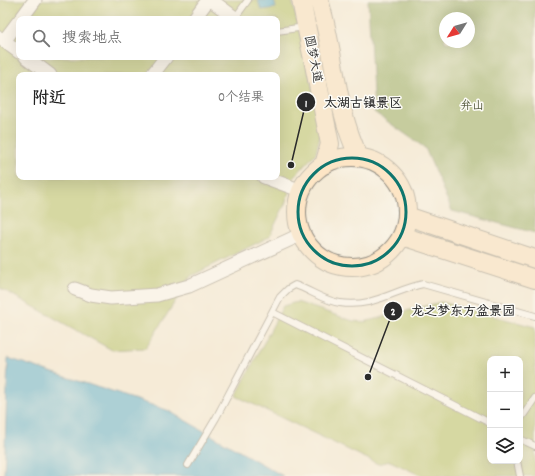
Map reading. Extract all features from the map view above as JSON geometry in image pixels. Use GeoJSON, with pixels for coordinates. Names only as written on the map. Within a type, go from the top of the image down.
{"type":"FeatureCollection","features":[{"type":"Feature","properties":{"kind":"street"},"geometry":{"type":"LineString","coordinates":[[23,16],[35,0]]}},
{"type":"Feature","properties":{"kind":"street"},"geometry":{"type":"LineString","coordinates":[[196,16],[209,0],[233,16]]}},
{"type":"Feature","properties":{"kind":"street","name":"圆梦大道"},"geometry":{"type":"LineString","coordinates":[[301,0],[308,27],[330,144],[324,165]]}},
{"type":"Feature","properties":{"kind":"street","name":"圆梦大道"},"geometry":{"type":"LineString","coordinates":[[319,0],[325,19],[342,115],[349,137],[359,157]]}},
{"type":"Feature","properties":{"kind":"street"},"geometry":{"type":"LineString","coordinates":[[16,24],[2,40],[16,50]]}},
{"type":"Feature","properties":{"kind":"street"},"geometry":{"type":"LineString","coordinates":[[30,60],[46,72]]}},
{"type":"Feature","properties":{"kind":"street"},"geometry":{"type":"LineString","coordinates":[[154,72],[164,60]]}},
{"type":"Feature","properties":{"kind":"street"},"geometry":{"type":"LineString","coordinates":[[359,157],[375,162],[389,171],[396,180],[406,200],[407,216],[402,236],[392,251],[377,262],[360,267],[348,266],[326,260],[312,249],[302,234],[298,221],[298,206],[302,191],[306,182],[314,172],[324,165],[341,158],[359,157]]}},
{"type":"Feature","properties":{"kind":"street"},"geometry":{"type":"LineString","coordinates":[[272,180],[302,191]]}},
{"type":"Feature","properties":{"kind":"street"},"geometry":{"type":"LineString","coordinates":[[407,216],[535,259]]}},
{"type":"Feature","properties":{"kind":"street"},"geometry":{"type":"LineString","coordinates":[[75,289],[91,295],[110,298],[157,295],[189,286],[302,234]]}},
{"type":"Feature","properties":{"kind":"street"},"geometry":{"type":"LineString","coordinates":[[402,236],[535,279]]}},
{"type":"Feature","properties":{"kind":"lane"},"geometry":{"type":"LineString","coordinates":[[237,16],[248,0]]}},
{"type":"Feature","properties":{"kind":"lane"},"geometry":{"type":"LineString","coordinates":[[280,31],[308,27]]}},
{"type":"Feature","properties":{"kind":"lane"},"geometry":{"type":"LineString","coordinates":[[189,463],[216,418],[272,312],[288,289],[295,285],[340,303],[359,304],[394,295],[409,287],[423,284],[535,316]]}},
{"type":"Feature","properties":{"kind":"lane"},"geometry":{"type":"LineString","coordinates":[[272,312],[487,421]]}},
{"type":"Feature","properties":{"kind":"lane"},"geometry":{"type":"LineString","coordinates":[[523,416],[535,398]]}},
{"type":"Feature","properties":{"kind":"lane"},"geometry":{"type":"LineString","coordinates":[[523,440],[535,446]]}},
{"type":"Feature","properties":{"kind":"lane"},"geometry":{"type":"LineString","coordinates":[[518,464],[520,476]]}},
{"type":"Feature","properties":{"kind":"highlighted area"},"geometry":{"type":"Polygon","coordinates":[[[359,157],[375,162],[400,184],[406,200],[406,227],[392,251],[377,261],[360,267],[343,266],[326,260],[312,249],[302,234],[297,206],[302,191],[314,172],[324,165],[341,158],[359,157]]]}},
{"type":"Feature","properties":{"kind":"green space"},"geometry":{"type":"Polygon","coordinates":[[[0,0],[292,0],[312,86],[320,135],[316,153],[294,177],[285,204],[269,237],[191,276],[146,348],[112,350],[0,288],[0,0]]]}},
{"type":"Feature","properties":{"kind":"green space","name":"弁山"},"geometry":{"type":"Polygon","coordinates":[[[368,0],[535,0],[535,233],[452,211],[425,148],[374,112],[368,0]]]}},
{"type":"Feature","properties":{"kind":"green space"},"geometry":{"type":"Polygon","coordinates":[[[297,302],[353,321],[364,322],[441,302],[535,327],[535,476],[422,476],[390,461],[378,464],[236,396],[283,306],[297,302]]]}},
{"type":"Feature","properties":{"kind":"water"},"geometry":{"type":"Polygon","coordinates":[[[258,0],[274,0],[276,8],[261,10],[258,0]]]}},
{"type":"Feature","properties":{"kind":"water"},"geometry":{"type":"Polygon","coordinates":[[[8,358],[167,410],[283,476],[4,476],[8,358]]]}},
{"type":"Feature","properties":{"kind":"place","name":"太湖古镇景区"},"geometry":{"type":"Point","coordinates":[291,165]}},
{"type":"Feature","properties":{"kind":"place","name":"龙之梦东方盆景园"},"geometry":{"type":"Point","coordinates":[368,377]}}]}
